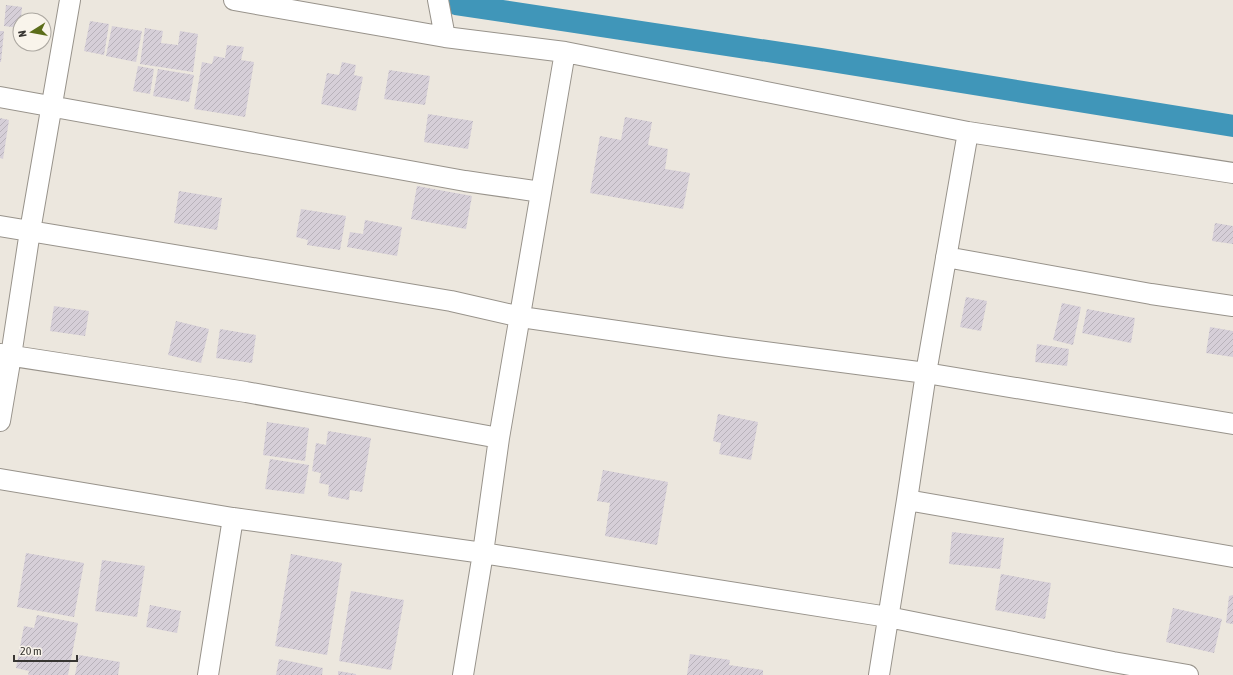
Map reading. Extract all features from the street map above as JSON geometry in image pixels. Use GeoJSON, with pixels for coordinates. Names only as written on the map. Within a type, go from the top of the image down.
{"type":"FeatureCollection","features":[{"type":"Feature","properties":{"kind":"street"},"geometry":{"type":"LineString","coordinates":[[0,421],[6,355],[30,231],[70,0]]}},
{"type":"Feature","properties":{"kind":"street"},"geometry":{"type":"LineString","coordinates":[[234,0],[445,36],[565,52],[968,132],[1233,173]]}},
{"type":"Feature","properties":{"kind":"street"},"geometry":{"type":"LineString","coordinates":[[438,0],[445,36]]}},
{"type":"Feature","properties":{"kind":"street"},"geometry":{"type":"LineString","coordinates":[[463,675],[483,554],[499,438],[565,52]]}},
{"type":"Feature","properties":{"kind":"street"},"geometry":{"type":"LineString","coordinates":[[0,97],[465,181],[542,192]]}},
{"type":"Feature","properties":{"kind":"street"},"geometry":{"type":"LineString","coordinates":[[879,675],[926,373],[968,132]]}},
{"type":"Feature","properties":{"kind":"street"},"geometry":{"type":"LineString","coordinates":[[0,226],[451,301],[520,317],[727,347],[926,373],[1233,424]]}},
{"type":"Feature","properties":{"kind":"street"},"geometry":{"type":"LineString","coordinates":[[946,257],[1151,294],[1233,306]]}},
{"type":"Feature","properties":{"kind":"street"},"geometry":{"type":"LineString","coordinates":[[6,355],[246,392],[499,438]]}},
{"type":"Feature","properties":{"kind":"street"},"geometry":{"type":"LineString","coordinates":[[0,479],[233,518],[483,554],[888,617],[1113,662],[1188,675]]}},
{"type":"Feature","properties":{"kind":"street"},"geometry":{"type":"LineString","coordinates":[[907,500],[1233,558]]}},
{"type":"Feature","properties":{"kind":"street"},"geometry":{"type":"LineString","coordinates":[[208,675],[233,518]]}},
{"type":"Feature","properties":{"kind":"building"},"geometry":{"type":"Polygon","coordinates":[[[6,5],[22,7],[22,12],[12,12],[12,27],[4,26],[6,5]]]}},
{"type":"Feature","properties":{"kind":"building"},"geometry":{"type":"Polygon","coordinates":[[[90,21],[109,24],[104,55],[84,51],[90,21]]]}},
{"type":"Feature","properties":{"kind":"building"},"geometry":{"type":"Polygon","coordinates":[[[112,26],[142,31],[136,62],[106,56],[112,26]]]}},
{"type":"Feature","properties":{"kind":"building"},"geometry":{"type":"Polygon","coordinates":[[[145,28],[163,31],[161,43],[178,45],[180,31],[198,34],[193,72],[140,64],[145,28]]]}},
{"type":"Feature","properties":{"kind":"building"},"geometry":{"type":"Polygon","coordinates":[[[0,31],[4,31],[1,62],[0,62],[0,31]]]}},
{"type":"Feature","properties":{"kind":"building"},"geometry":{"type":"Polygon","coordinates":[[[227,45],[244,47],[241,60],[254,62],[245,117],[194,109],[202,62],[212,64],[214,56],[225,58],[227,45]]]}},
{"type":"Feature","properties":{"kind":"building"},"geometry":{"type":"Polygon","coordinates":[[[342,62],[356,65],[354,75],[363,77],[356,111],[321,104],[327,73],[339,75],[342,62]]]}},
{"type":"Feature","properties":{"kind":"building"},"geometry":{"type":"Polygon","coordinates":[[[138,66],[154,69],[150,94],[133,91],[138,66]]]}},
{"type":"Feature","properties":{"kind":"building"},"geometry":{"type":"Polygon","coordinates":[[[158,69],[194,75],[189,102],[153,96],[158,69]]]}},
{"type":"Feature","properties":{"kind":"building"},"geometry":{"type":"Polygon","coordinates":[[[389,70],[430,76],[425,105],[384,99],[389,70]]]}},
{"type":"Feature","properties":{"kind":"building"},"geometry":{"type":"Polygon","coordinates":[[[428,114],[473,121],[468,149],[424,142],[428,114]]]}},
{"type":"Feature","properties":{"kind":"building"},"geometry":{"type":"Polygon","coordinates":[[[625,117],[652,122],[648,145],[668,149],[665,169],[690,173],[683,209],[590,193],[600,136],[621,140],[625,117]]]}},
{"type":"Feature","properties":{"kind":"building"},"geometry":{"type":"Polygon","coordinates":[[[0,118],[9,120],[3,159],[0,158],[0,118]]]}},
{"type":"Feature","properties":{"kind":"building"},"geometry":{"type":"Polygon","coordinates":[[[417,186],[472,196],[466,229],[411,219],[417,186]]]}},
{"type":"Feature","properties":{"kind":"building"},"geometry":{"type":"Polygon","coordinates":[[[179,191],[222,198],[217,230],[174,223],[179,191]]]}},
{"type":"Feature","properties":{"kind":"building"},"geometry":{"type":"Polygon","coordinates":[[[301,209],[346,216],[340,250],[307,245],[308,240],[296,237],[301,209]]]}},
{"type":"Feature","properties":{"kind":"building"},"geometry":{"type":"Polygon","coordinates":[[[365,220],[402,227],[397,256],[347,247],[350,232],[363,234],[365,220]]]}},
{"type":"Feature","properties":{"kind":"building"},"geometry":{"type":"Polygon","coordinates":[[[1215,223],[1233,226],[1233,244],[1212,241],[1215,223]]]}},
{"type":"Feature","properties":{"kind":"building"},"geometry":{"type":"Polygon","coordinates":[[[966,297],[987,301],[981,331],[960,327],[966,297]]]}},
{"type":"Feature","properties":{"kind":"building"},"geometry":{"type":"Polygon","coordinates":[[[1062,303],[1081,307],[1073,345],[1053,340],[1062,303]]]}},
{"type":"Feature","properties":{"kind":"building"},"geometry":{"type":"Polygon","coordinates":[[[54,306],[89,311],[85,336],[50,331],[54,306]]]}},
{"type":"Feature","properties":{"kind":"building"},"geometry":{"type":"Polygon","coordinates":[[[1087,309],[1135,318],[1131,343],[1082,333],[1087,309]]]}},
{"type":"Feature","properties":{"kind":"building"},"geometry":{"type":"Polygon","coordinates":[[[176,321],[209,329],[201,363],[168,355],[176,321]]]}},
{"type":"Feature","properties":{"kind":"building"},"geometry":{"type":"Polygon","coordinates":[[[1210,327],[1233,331],[1233,357],[1206,353],[1210,327]]]}},
{"type":"Feature","properties":{"kind":"building"},"geometry":{"type":"Polygon","coordinates":[[[220,329],[256,335],[252,363],[216,358],[220,329]]]}},
{"type":"Feature","properties":{"kind":"building"},"geometry":{"type":"Polygon","coordinates":[[[1037,344],[1069,349],[1067,366],[1035,362],[1037,344]]]}},
{"type":"Feature","properties":{"kind":"building"},"geometry":{"type":"Polygon","coordinates":[[[718,414],[758,422],[751,460],[719,454],[721,443],[713,441],[718,414]]]}},
{"type":"Feature","properties":{"kind":"building"},"geometry":{"type":"Polygon","coordinates":[[[267,422],[309,428],[305,461],[263,455],[267,422]]]}},
{"type":"Feature","properties":{"kind":"building"},"geometry":{"type":"Polygon","coordinates":[[[328,431],[371,438],[362,492],[350,490],[349,500],[328,496],[329,485],[319,483],[321,473],[312,471],[316,443],[326,445],[328,431]]]}},
{"type":"Feature","properties":{"kind":"building"},"geometry":{"type":"Polygon","coordinates":[[[270,459],[309,465],[304,494],[265,489],[270,459]]]}},
{"type":"Feature","properties":{"kind":"building"},"geometry":{"type":"Polygon","coordinates":[[[603,470],[668,482],[657,545],[605,536],[610,503],[597,501],[603,470]]]}},
{"type":"Feature","properties":{"kind":"building"},"geometry":{"type":"Polygon","coordinates":[[[952,532],[1004,538],[1000,569],[949,564],[952,532]]]}},
{"type":"Feature","properties":{"kind":"building"},"geometry":{"type":"Polygon","coordinates":[[[26,553],[84,563],[74,617],[17,607],[26,553]]]}},
{"type":"Feature","properties":{"kind":"building"},"geometry":{"type":"Polygon","coordinates":[[[291,554],[342,563],[327,655],[275,646],[291,554]]]}},
{"type":"Feature","properties":{"kind":"building"},"geometry":{"type":"Polygon","coordinates":[[[102,560],[145,566],[137,617],[95,611],[102,560]]]}},
{"type":"Feature","properties":{"kind":"building"},"geometry":{"type":"Polygon","coordinates":[[[1001,574],[1051,583],[1045,619],[995,610],[1001,574]]]}},
{"type":"Feature","properties":{"kind":"building"},"geometry":{"type":"Polygon","coordinates":[[[351,591],[404,600],[391,670],[339,661],[351,591]]]}},
{"type":"Feature","properties":{"kind":"building"},"geometry":{"type":"Polygon","coordinates":[[[1233,595],[1233,624],[1226,623],[1229,596],[1233,595]]]}},
{"type":"Feature","properties":{"kind":"building"},"geometry":{"type":"Polygon","coordinates":[[[150,605],[181,611],[177,633],[146,627],[150,605]]]}},
{"type":"Feature","properties":{"kind":"building"},"geometry":{"type":"Polygon","coordinates":[[[1173,608],[1222,619],[1214,653],[1166,642],[1173,608]]]}},
{"type":"Feature","properties":{"kind":"building"},"geometry":{"type":"Polygon","coordinates":[[[37,615],[78,623],[68,675],[28,675],[29,671],[16,668],[24,626],[34,628],[37,615]]]}},
{"type":"Feature","properties":{"kind":"building"},"geometry":{"type":"Polygon","coordinates":[[[690,654],[730,660],[729,665],[763,670],[763,675],[687,675],[690,654]]]}},
{"type":"Feature","properties":{"kind":"building"},"geometry":{"type":"Polygon","coordinates":[[[79,655],[120,662],[118,675],[75,675],[79,655]]]}},
{"type":"Feature","properties":{"kind":"building"},"geometry":{"type":"Polygon","coordinates":[[[279,659],[323,668],[322,675],[276,675],[279,659]]]}},
{"type":"Feature","properties":{"kind":"building"},"geometry":{"type":"Polygon","coordinates":[[[338,671],[356,674],[356,675],[338,675],[338,671]]]}},
{"type":"Feature","properties":{"kind":"waterway"},"geometry":{"type":"LineString","coordinates":[[456,4],[820,59],[1233,126]]}}]}
